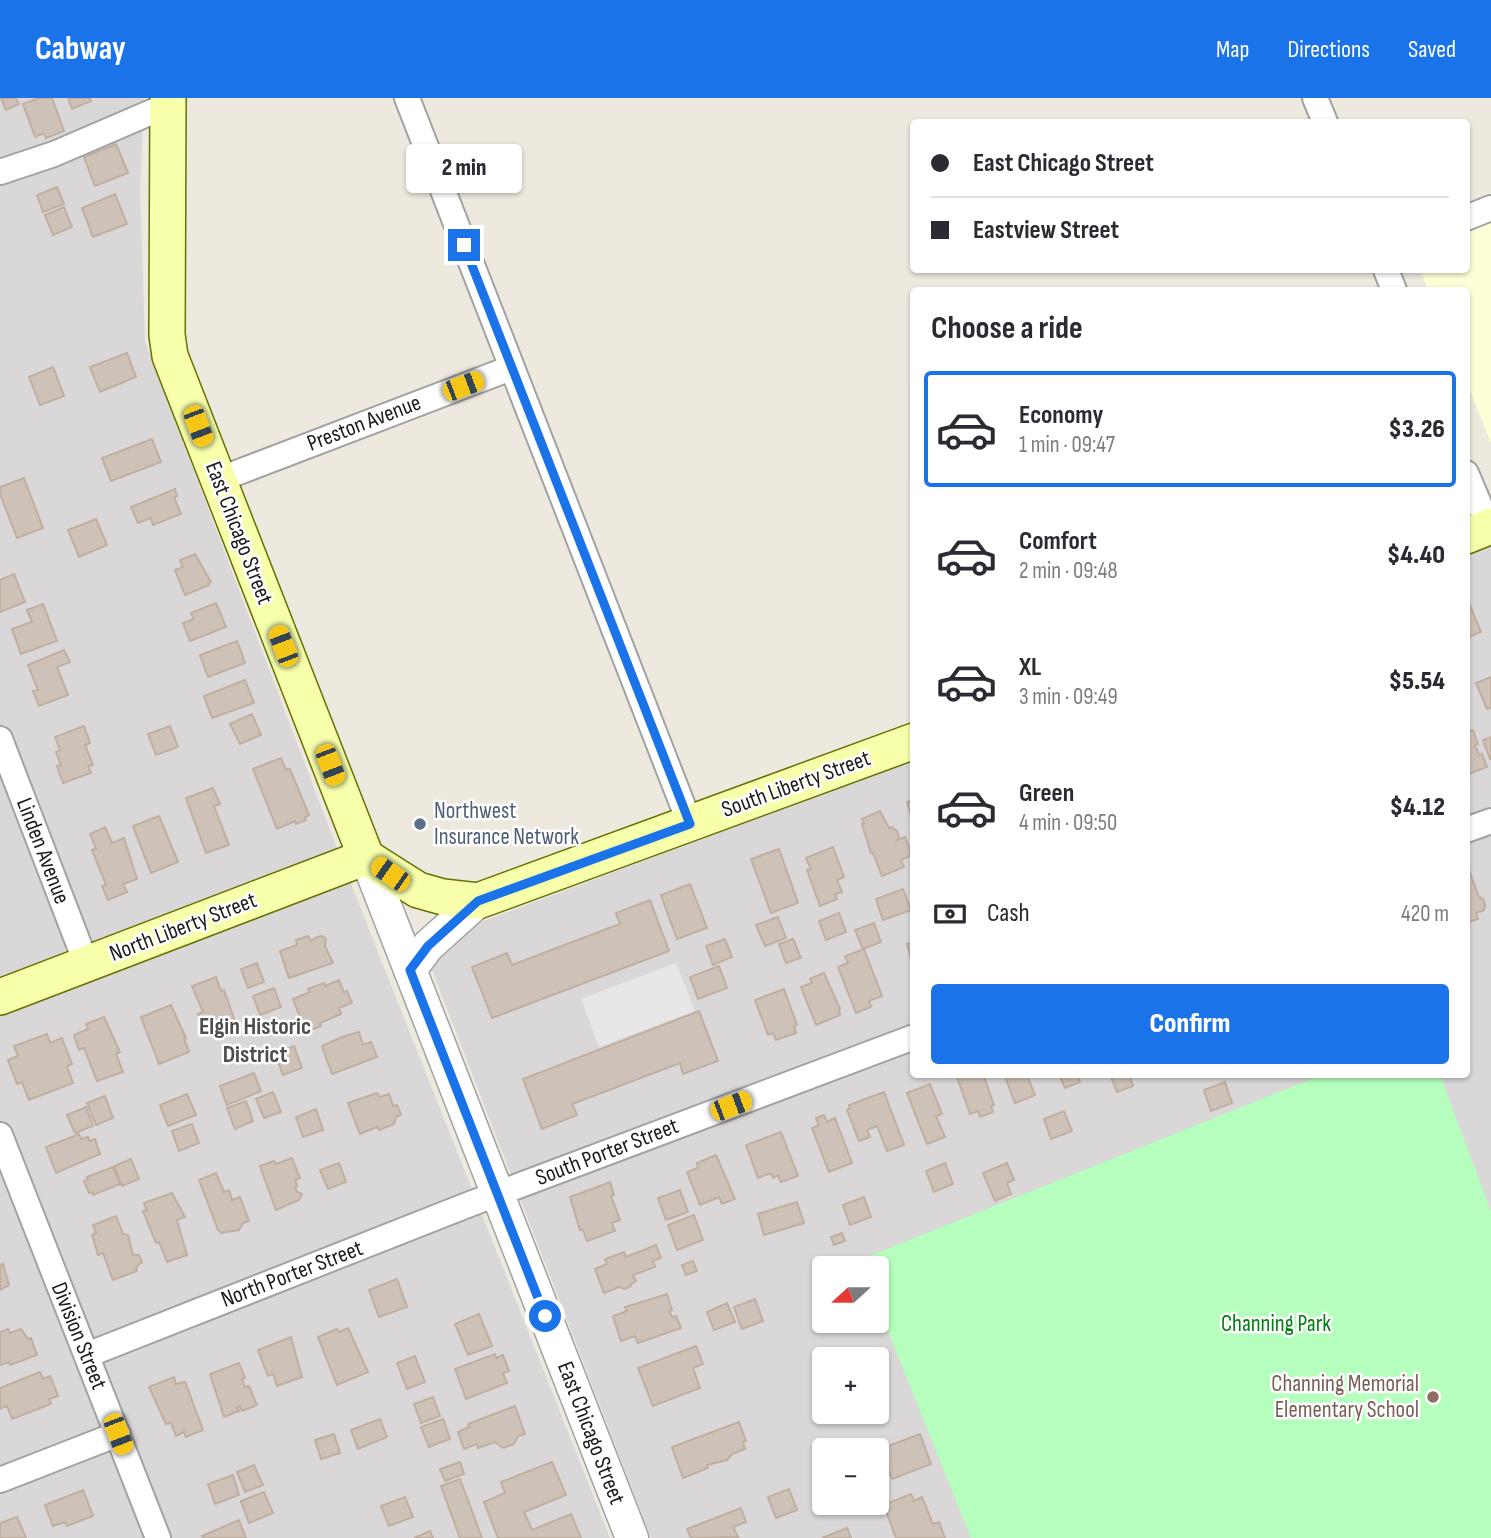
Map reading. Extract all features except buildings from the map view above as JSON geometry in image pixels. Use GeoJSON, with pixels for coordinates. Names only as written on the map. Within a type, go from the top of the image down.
{"type":"FeatureCollection","features":[{"type":"Feature","properties":{"kind":"main road","name":"East Chicago Street"},"geometry":{"type":"LineString","coordinates":[[168,102],[168,346],[366,857]]}},
{"type":"Feature","properties":{"kind":"main road","name":"South Liberty Street"},"geometry":{"type":"LineString","coordinates":[[366,857],[418,890],[443,897],[478,901],[910,742]]}},
{"type":"Feature","properties":{"kind":"main road","name":"North Liberty Street"},"geometry":{"type":"LineString","coordinates":[[0,997],[366,857]]}},
{"type":"Feature","properties":{"kind":"street"},"geometry":{"type":"LineString","coordinates":[[407,98],[690,824]]}},
{"type":"Feature","properties":{"kind":"street"},"geometry":{"type":"LineString","coordinates":[[1315,98],[1324,119]]}},
{"type":"Feature","properties":{"kind":"street"},"geometry":{"type":"LineString","coordinates":[[0,172],[54,154],[168,102]]}},
{"type":"Feature","properties":{"kind":"street"},"geometry":{"type":"LineString","coordinates":[[1470,216],[1491,208]]}},
{"type":"Feature","properties":{"kind":"street","name":"Preston Avenue"},"geometry":{"type":"LineString","coordinates":[[218,480],[511,368]]}},
{"type":"Feature","properties":{"kind":"street"},"geometry":{"type":"LineString","coordinates":[[1470,486],[1484,530]]}},
{"type":"Feature","properties":{"kind":"street","name":"Linden Avenue"},"geometry":{"type":"LineString","coordinates":[[0,739],[86,963]]}},
{"type":"Feature","properties":{"kind":"street"},"geometry":{"type":"LineString","coordinates":[[1470,829],[1491,821]]}},
{"type":"Feature","properties":{"kind":"street","name":"East Chicago Street"},"geometry":{"type":"LineString","coordinates":[[366,857],[632,1538]]}},
{"type":"Feature","properties":{"kind":"street"},"geometry":{"type":"LineString","coordinates":[[410,970],[428,946],[478,901]]}},
{"type":"Feature","properties":{"kind":"street","name":"South Porter Street"},"geometry":{"type":"LineString","coordinates":[[498,1194],[910,1039]]}},
{"type":"Feature","properties":{"kind":"street","name":"Division Street"},"geometry":{"type":"LineString","coordinates":[[0,1135],[158,1538]]}},
{"type":"Feature","properties":{"kind":"street","name":"North Porter Street"},"geometry":{"type":"LineString","coordinates":[[87,1355],[498,1194]]}},
{"type":"Feature","properties":{"kind":"street"},"geometry":{"type":"LineString","coordinates":[[0,1480],[118,1434]]}},
{"type":"Feature","properties":{"kind":"shaded area"},"geometry":{"type":"Polygon","coordinates":[[[0,98],[144,98],[140,191],[145,342],[336,846],[610,1538],[0,1538],[0,98]]]}},
{"type":"Feature","properties":{"kind":"shaded area"},"geometry":{"type":"Polygon","coordinates":[[[1491,195],[1491,443],[1470,390],[1470,287],[1427,287],[1421,273],[1470,273],[1470,203],[1491,195]]]}},
{"type":"Feature","properties":{"kind":"shaded area"},"geometry":{"type":"Polygon","coordinates":[[[1491,543],[1491,1538],[651,1538],[429,962],[476,924],[910,761],[910,1078],[1470,1078],[1470,551],[1491,543]]]}},
{"type":"Feature","properties":{"kind":"shaded area"},"geometry":{"type":"Polygon","coordinates":[[[676,963],[695,1011],[599,1047],[581,999],[676,963]]]}},
{"type":"Feature","properties":{"kind":"green space","name":"Channing Park"},"geometry":{"type":"Polygon","coordinates":[[[1314,1078],[1441,1078],[1491,1211],[1491,1538],[971,1538],[889,1334],[889,1256],[869,1256],[1314,1078]]]}},
{"type":"Feature","properties":{"kind":"place","name":"Northwest Insurance Network"},"geometry":{"type":"Point","coordinates":[420,824]}},
{"type":"Feature","properties":{"kind":"place","name":"Channing Memorial Elementary School"},"geometry":{"type":"Point","coordinates":[1433,1397]}},
{"type":"Feature","properties":{"kind":"district","name":"Elgin Historic District"},"geometry":{"type":"Point","coordinates":[255,1040]}},
{"type":"Feature","properties":{"kind":"route"},"geometry":{"type":"LineString","coordinates":[[464,245],[690,824],[478,901],[428,946],[410,970],[545,1316]]}}]}
